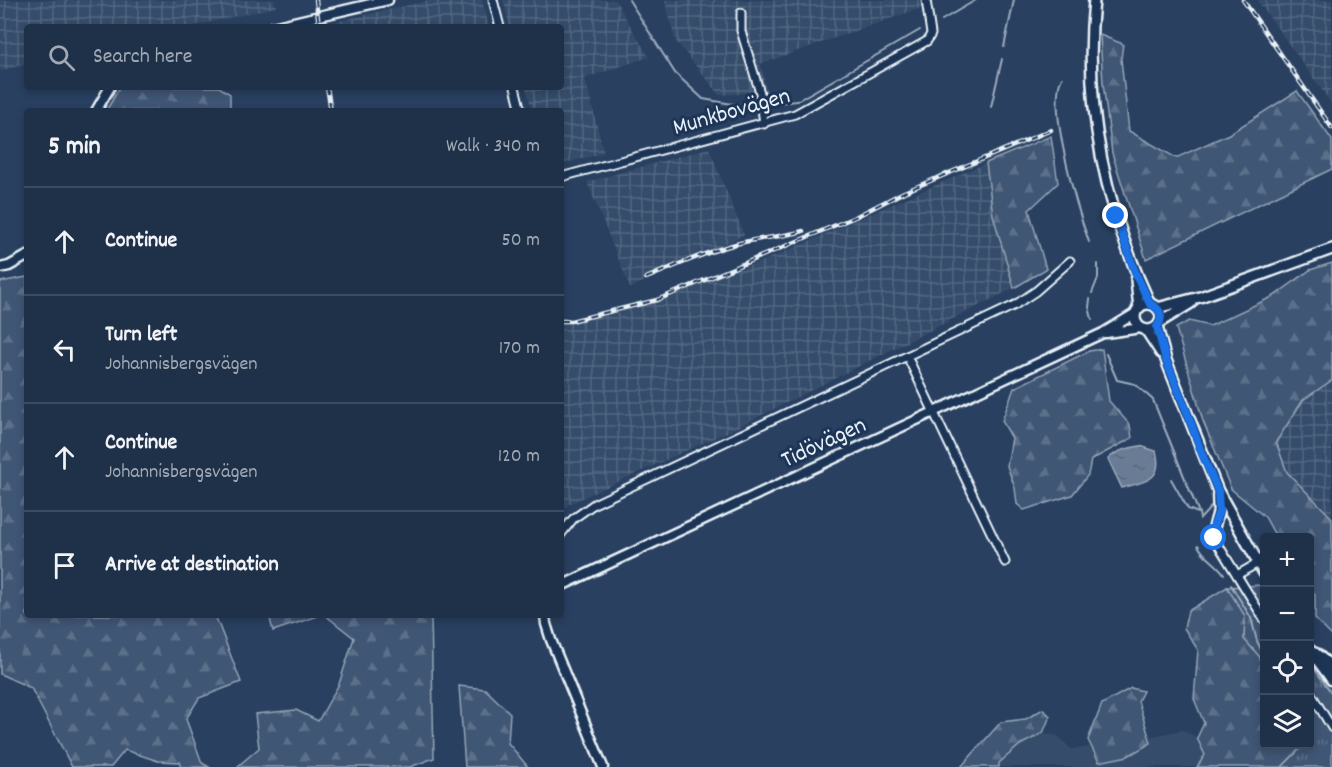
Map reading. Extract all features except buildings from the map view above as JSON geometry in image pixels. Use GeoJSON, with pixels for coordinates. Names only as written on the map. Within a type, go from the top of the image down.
{"type":"FeatureCollection","features":[{"type":"Feature","properties":{"kind":"main road"},"geometry":{"type":"LineString","coordinates":[[1094,0],[1091,34],[1092,92],[1096,128],[1109,192],[1135,272],[1161,316],[1159,325],[1166,360],[1202,454],[1218,491],[1260,566]]}},
{"type":"Feature","properties":{"kind":"main road"},"geometry":{"type":"LineString","coordinates":[[1137,310],[1144,305],[1154,306],[1200,297],[1332,249]]}},
{"type":"Feature","properties":{"kind":"main road"},"geometry":{"type":"LineString","coordinates":[[1135,272],[1137,324],[1166,360]]}},
{"type":"Feature","properties":{"kind":"main road"},"geometry":{"type":"LineString","coordinates":[[1143,329],[1152,330],[1200,297]]}},
{"type":"Feature","properties":{"kind":"main road"},"geometry":{"type":"LineString","coordinates":[[1214,538],[1214,525],[1219,511],[1218,491]]}},
{"type":"Feature","properties":{"kind":"main road"},"geometry":{"type":"LineString","coordinates":[[1314,652],[1332,667]]}},
{"type":"Feature","properties":{"kind":"main road"},"geometry":{"type":"LineString","coordinates":[[1314,655],[1332,681]]}},
{"type":"Feature","properties":{"kind":"street"},"geometry":{"type":"LineString","coordinates":[[285,24],[388,0]]}},
{"type":"Feature","properties":{"kind":"street"},"geometry":{"type":"LineString","coordinates":[[493,0],[499,24]]}},
{"type":"Feature","properties":{"kind":"street","name":"Munkbovägen"},"geometry":{"type":"LineString","coordinates":[[564,176],[795,114],[927,41],[931,34],[926,0]]}},
{"type":"Feature","properties":{"kind":"street"},"geometry":{"type":"LineString","coordinates":[[741,12],[741,31],[760,93],[764,124]]}},
{"type":"Feature","properties":{"kind":"street"},"geometry":{"type":"LineString","coordinates":[[98,108],[108,90]]}},
{"type":"Feature","properties":{"kind":"street"},"geometry":{"type":"LineString","coordinates":[[516,90],[520,108]]}},
{"type":"Feature","properties":{"kind":"street"},"geometry":{"type":"LineString","coordinates":[[0,268],[24,258]]}},
{"type":"Feature","properties":{"kind":"street"},"geometry":{"type":"LineString","coordinates":[[564,530],[573,519],[594,504],[1023,300],[1070,261]]}},
{"type":"Feature","properties":{"kind":"street","name":"Tidövägen"},"geometry":{"type":"LineString","coordinates":[[564,585],[1102,333],[1137,310]]}},
{"type":"Feature","properties":{"kind":"street","name":"Tidövägen"},"geometry":{"type":"LineString","coordinates":[[1102,333],[1143,329]]}},
{"type":"Feature","properties":{"kind":"street"},"geometry":{"type":"LineString","coordinates":[[907,356],[1005,562]]}},
{"type":"Feature","properties":{"kind":"street"},"geometry":{"type":"LineString","coordinates":[[1214,538],[1260,612]]}},
{"type":"Feature","properties":{"kind":"street"},"geometry":{"type":"LineString","coordinates":[[1237,575],[1258,562]]}},
{"type":"Feature","properties":{"kind":"street"},"geometry":{"type":"LineString","coordinates":[[545,618],[551,640],[603,767]]}},
{"type":"Feature","properties":{"kind":"street"},"geometry":{"type":"LineString","coordinates":[[1312,695],[1332,728]]}},
{"type":"Feature","properties":{"kind":"shaded area"},"geometry":{"type":"Polygon","coordinates":[[[0,0],[274,0],[276,7],[202,24],[24,24],[24,65],[0,71],[0,0]]]}},
{"type":"Feature","properties":{"kind":"shaded area"},"geometry":{"type":"Polygon","coordinates":[[[431,0],[482,0],[488,24],[331,24],[431,0]]]}},
{"type":"Feature","properties":{"kind":"shaded area"},"geometry":{"type":"Polygon","coordinates":[[[503,0],[615,0],[649,57],[585,78],[604,153],[564,163],[564,108],[531,108],[527,90],[564,90],[564,24],[509,24],[503,0]]]}},
{"type":"Feature","properties":{"kind":"shaded area"},"geometry":{"type":"Polygon","coordinates":[[[665,0],[919,0],[921,8],[760,64],[767,92],[719,95],[675,40],[665,0]]]}},
{"type":"Feature","properties":{"kind":"shaded area"},"geometry":{"type":"Polygon","coordinates":[[[1257,0],[1332,0],[1332,104],[1257,0]]]}},
{"type":"Feature","properties":{"kind":"shaded area"},"geometry":{"type":"Polygon","coordinates":[[[709,148],[744,235],[630,288],[587,182],[709,148]]]}},
{"type":"Feature","properties":{"kind":"shaded area"},"geometry":{"type":"Polygon","coordinates":[[[986,163],[993,215],[1014,288],[736,428],[567,505],[564,509],[564,320],[614,314],[773,257],[986,163]]]}},
{"type":"Feature","properties":{"kind":"shaded area"},"geometry":{"type":"Polygon","coordinates":[[[1332,375],[1332,518],[1287,472],[1276,442],[1303,400],[1332,375]]]}},
{"type":"Feature","properties":{"kind":"shaded area"},"geometry":{"type":"Polygon","coordinates":[[[1183,730],[1197,738],[1205,755],[1197,767],[999,767],[998,763],[1020,745],[1043,733],[1058,736],[1071,749],[1091,747],[1099,762],[1128,756],[1151,743],[1148,737],[1183,730]]]}},
{"type":"Feature","properties":{"kind":"green space"},"geometry":{"type":"Polygon","coordinates":[[[1100,35],[1123,44],[1121,59],[1129,131],[1176,158],[1229,134],[1297,91],[1332,140],[1332,169],[1146,259],[1112,153],[1103,83],[1100,35]]]}},
{"type":"Feature","properties":{"kind":"green space"},"geometry":{"type":"Polygon","coordinates":[[[118,90],[224,90],[230,94],[230,108],[108,108],[118,90]]]}},
{"type":"Feature","properties":{"kind":"green space"},"geometry":{"type":"Polygon","coordinates":[[[1051,136],[1058,183],[1029,210],[1046,269],[1014,288],[993,215],[986,163],[1051,136]]]}},
{"type":"Feature","properties":{"kind":"green space"},"geometry":{"type":"Polygon","coordinates":[[[1332,263],[1332,380],[1303,400],[1276,442],[1287,472],[1332,518],[1332,636],[1315,619],[1314,533],[1274,533],[1265,517],[1231,489],[1203,421],[1176,328],[1189,321],[1210,326],[1274,296],[1310,270],[1332,263]]]}},
{"type":"Feature","properties":{"kind":"green space"},"geometry":{"type":"Polygon","coordinates":[[[24,278],[24,618],[216,618],[241,682],[199,698],[186,719],[202,763],[209,767],[180,767],[180,762],[158,761],[125,750],[111,767],[72,767],[31,688],[0,674],[0,282],[24,278]]]}},
{"type":"Feature","properties":{"kind":"green space"},"geometry":{"type":"Polygon","coordinates":[[[1102,349],[1109,401],[1130,425],[1132,438],[1091,460],[1088,475],[1072,495],[1024,510],[1017,504],[1015,488],[1007,466],[1012,438],[1002,421],[1014,388],[1089,351],[1102,349]]]}},
{"type":"Feature","properties":{"kind":"green space"},"geometry":{"type":"Polygon","coordinates":[[[1260,585],[1260,657],[1244,639],[1245,616],[1227,587],[1260,585]]]}},
{"type":"Feature","properties":{"kind":"green space"},"geometry":{"type":"Polygon","coordinates":[[[1227,587],[1246,616],[1244,639],[1260,657],[1260,749],[1299,749],[1282,767],[1197,767],[1205,755],[1197,738],[1204,723],[1194,699],[1198,650],[1184,628],[1188,611],[1227,587]]]}},
{"type":"Feature","properties":{"kind":"green space"},"geometry":{"type":"Polygon","coordinates":[[[270,618],[312,618],[273,631],[270,618]]]}},
{"type":"Feature","properties":{"kind":"green space"},"geometry":{"type":"Polygon","coordinates":[[[329,618],[431,618],[434,758],[410,767],[237,767],[259,748],[255,714],[296,710],[318,721],[339,684],[354,638],[329,618]]]}},
{"type":"Feature","properties":{"kind":"green space"},"geometry":{"type":"Polygon","coordinates":[[[1314,669],[1332,694],[1332,767],[1282,767],[1300,749],[1314,749],[1314,669]]]}},
{"type":"Feature","properties":{"kind":"green space"},"geometry":{"type":"Polygon","coordinates":[[[459,686],[485,689],[510,713],[508,743],[528,767],[465,767],[459,686]]]}},
{"type":"Feature","properties":{"kind":"green space"},"geometry":{"type":"Polygon","coordinates":[[[1131,688],[1143,691],[1138,701],[1151,743],[1128,756],[1099,762],[1088,740],[1102,704],[1131,688]]]}},
{"type":"Feature","properties":{"kind":"green space"},"geometry":{"type":"Polygon","coordinates":[[[1043,709],[1050,716],[1043,733],[1020,745],[999,763],[999,767],[961,767],[1001,722],[1026,719],[1043,709]]]}},
{"type":"Feature","properties":{"kind":"water"},"geometry":{"type":"Polygon","coordinates":[[[1140,446],[1156,451],[1158,461],[1155,474],[1145,482],[1122,488],[1108,459],[1119,451],[1140,446]]]}},
{"type":"Feature","properties":{"kind":"waterway"},"geometry":{"type":"LineString","coordinates":[[629,0],[675,73],[703,99],[754,105]]}},
{"type":"Feature","properties":{"kind":"waterway"},"geometry":{"type":"LineString","coordinates":[[942,20],[976,0]]}},
{"type":"Feature","properties":{"kind":"waterway"},"geometry":{"type":"LineString","coordinates":[[1004,47],[1014,0]]}},
{"type":"Feature","properties":{"kind":"waterway"},"geometry":{"type":"LineString","coordinates":[[768,104],[797,101],[920,30]]}},
{"type":"Feature","properties":{"kind":"waterway"},"geometry":{"type":"LineString","coordinates":[[991,107],[1002,59]]}},
{"type":"Feature","properties":{"kind":"waterway"},"geometry":{"type":"LineString","coordinates":[[1062,78],[1058,92],[1061,134],[1071,184],[1089,242]]}},
{"type":"Feature","properties":{"kind":"waterway"},"geometry":{"type":"LineString","coordinates":[[1092,293],[1098,278],[1098,264]]}},
{"type":"Feature","properties":{"kind":"waterway"},"geometry":{"type":"LineString","coordinates":[[1090,299],[1092,319]]}},
{"type":"Feature","properties":{"kind":"waterway"},"geometry":{"type":"LineString","coordinates":[[1106,354],[1117,380],[1135,384],[1153,400],[1200,519]]}},
{"type":"Feature","properties":{"kind":"waterway"},"geometry":{"type":"LineString","coordinates":[[1171,479],[1188,509],[1198,513]]}},
{"type":"Feature","properties":{"kind":"waterway"},"geometry":{"type":"LineString","coordinates":[[1200,519],[1211,507]]}},
{"type":"Feature","properties":{"kind":"waterway"},"geometry":{"type":"LineString","coordinates":[[1198,545],[1224,574]]}},
{"type":"Feature","properties":{"kind":"waterway"},"geometry":{"type":"LineString","coordinates":[[1231,585],[1251,618],[1260,647]]}},
{"type":"Feature","properties":{"kind":"railway"},"geometry":{"type":"LineString","coordinates":[[316,0],[319,24]]}},
{"type":"Feature","properties":{"kind":"railway"},"geometry":{"type":"LineString","coordinates":[[1243,0],[1332,128]]}},
{"type":"Feature","properties":{"kind":"railway"},"geometry":{"type":"LineString","coordinates":[[328,90],[330,108]]}},
{"type":"Feature","properties":{"kind":"railway"},"geometry":{"type":"LineString","coordinates":[[564,321],[657,300],[855,217],[904,192],[1051,130]]}},
{"type":"Feature","properties":{"kind":"railway"},"geometry":{"type":"LineString","coordinates":[[646,278],[729,246],[803,231]]}},
{"type":"Feature","properties":{"kind":"route"},"geometry":{"type":"LineString","coordinates":[[1116,216],[1135,272],[1150,304],[1156,306],[1160,311],[1160,322],[1157,327],[1166,360],[1218,491],[1219,511],[1214,525],[1214,538]]}}]}
